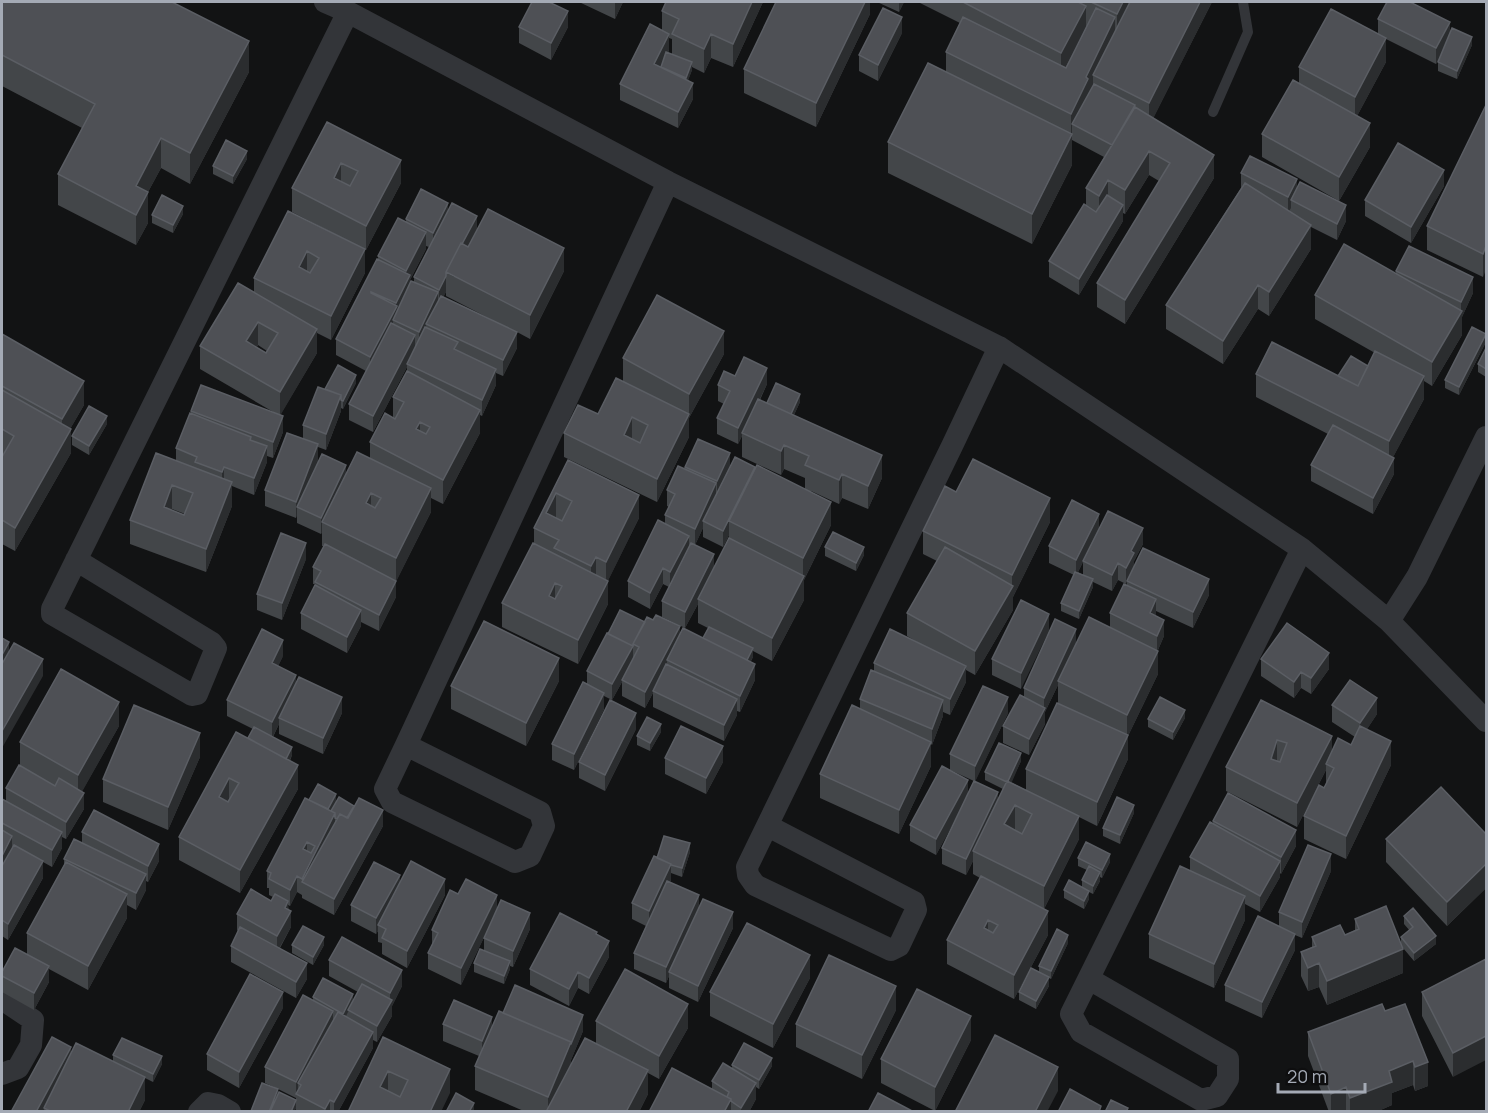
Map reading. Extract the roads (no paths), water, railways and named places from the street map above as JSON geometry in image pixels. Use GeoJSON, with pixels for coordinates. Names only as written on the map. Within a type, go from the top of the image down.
{"type":"FeatureCollection","features":[{"type":"Feature","properties":{"kind":"street"},"geometry":{"type":"LineString","coordinates":[[325,2],[348,12],[668,182],[999,347],[1302,549],[1389,621],[1486,721]]}},
{"type":"Feature","properties":{"kind":"street"},"geometry":{"type":"LineString","coordinates":[[76,560],[212,643],[216,648],[197,694],[192,695],[52,614],[52,609],[76,560],[348,12]]}},
{"type":"Feature","properties":{"kind":"street"},"geometry":{"type":"LineString","coordinates":[[406,745],[540,813],[544,825],[530,856],[515,861],[392,802],[385,789],[668,182]]}},
{"type":"Feature","properties":{"kind":"street"},"geometry":{"type":"LineString","coordinates":[[768,826],[914,902],[916,910],[899,946],[891,950],[755,885],[748,875],[747,867],[999,347]]}},
{"type":"Feature","properties":{"kind":"street"},"geometry":{"type":"LineString","coordinates":[[1389,621],[1417,577],[1486,437]]}},
{"type":"Feature","properties":{"kind":"street"},"geometry":{"type":"LineString","coordinates":[[1089,979],[1228,1059],[1228,1079],[1217,1096],[1201,1100],[1081,1032],[1071,1014],[1302,549]]}},
{"type":"Feature","properties":{"kind":"street"},"geometry":{"type":"LineString","coordinates":[[2,999],[33,1020],[31,1045],[18,1068],[2,1074]]}},
{"type":"Feature","properties":{"kind":"street"},"geometry":{"type":"LineString","coordinates":[[199,1112],[208,1103],[218,1105],[230,1112]]}},
{"type":"Feature","properties":{"kind":"lane"},"geometry":{"type":"LineString","coordinates":[[1214,112],[1248,32],[1243,2]]}}]}
